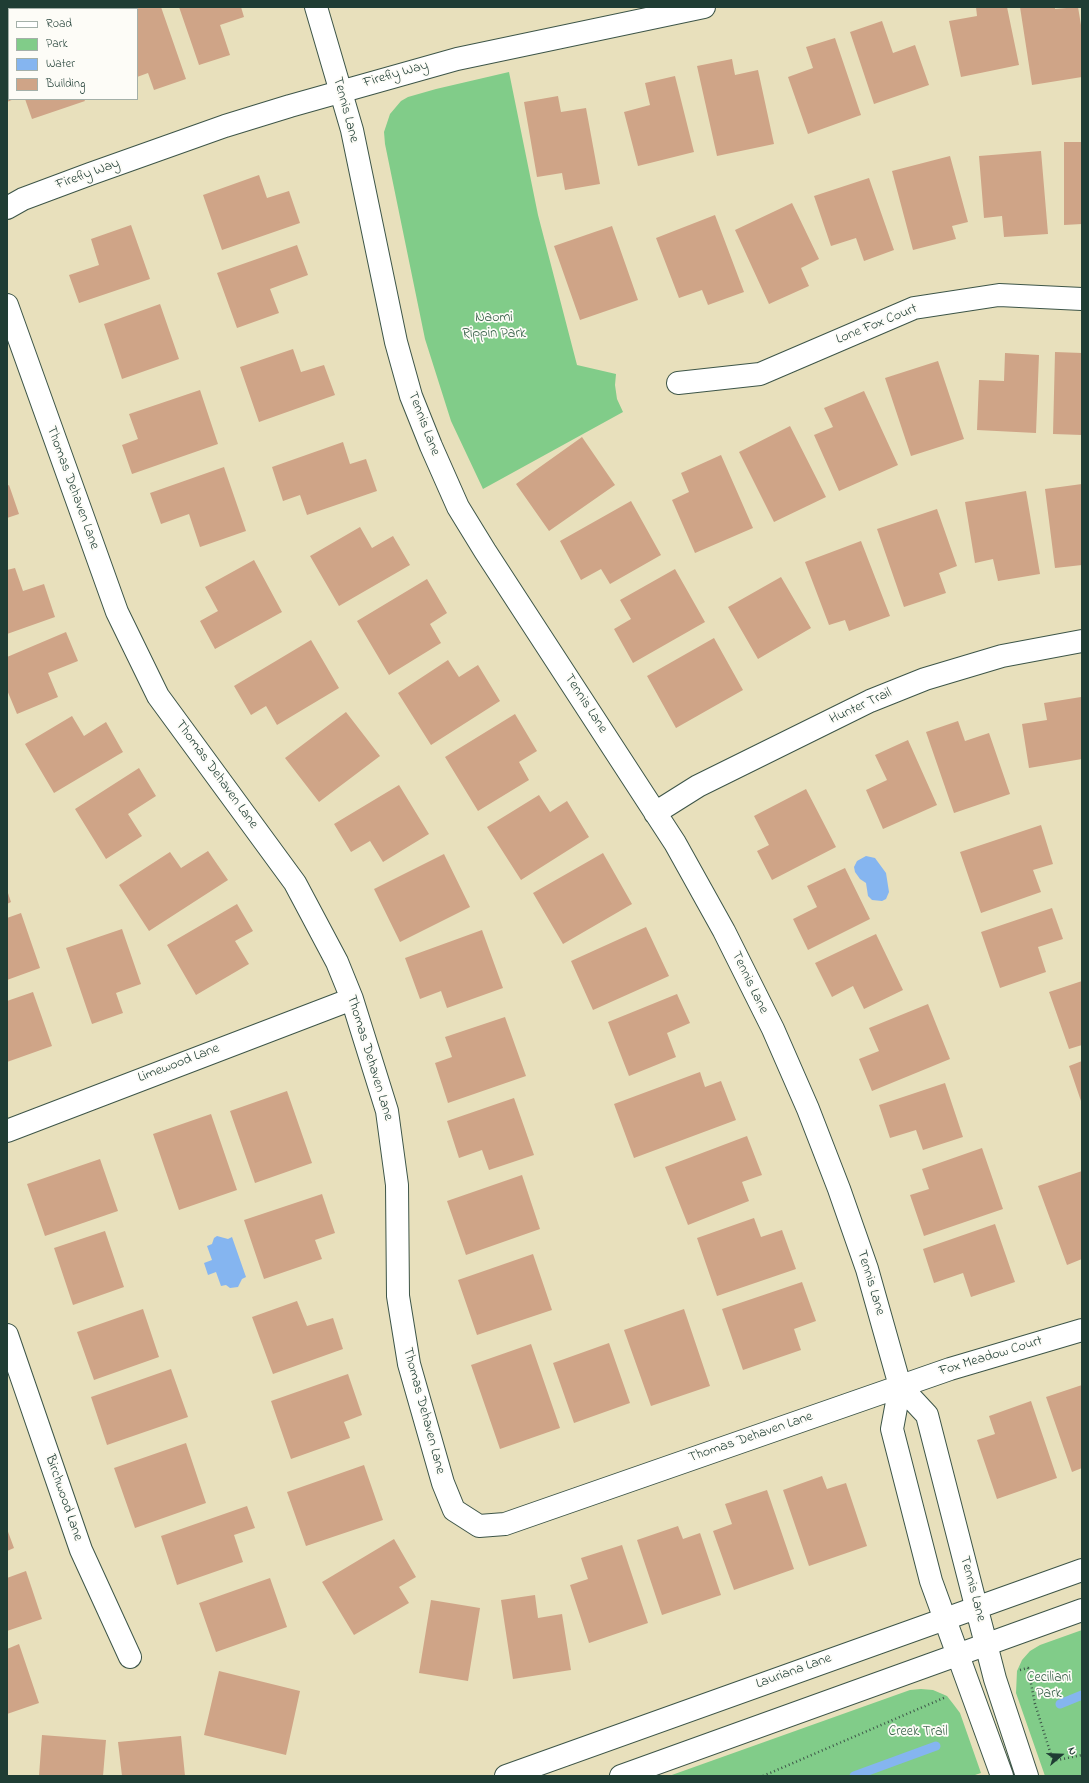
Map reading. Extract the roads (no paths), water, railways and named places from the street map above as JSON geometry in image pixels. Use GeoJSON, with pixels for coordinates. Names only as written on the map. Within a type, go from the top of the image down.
{"type":"FeatureCollection","features":[{"type":"Feature","properties":{"kind":"street","name":"Tennis Lane"},"geometry":{"type":"LineString","coordinates":[[316,7],[352,130],[396,342],[411,396],[431,446],[458,506],[485,551],[675,843],[724,930],[773,1029],[808,1109],[867,1269],[900,1386],[892,1428],[931,1581],[1002,1776]]}},
{"type":"Feature","properties":{"kind":"street","name":"Firefly Way"},"geometry":{"type":"LineString","coordinates":[[7,208],[23,199],[226,126],[340,91],[457,59],[704,7]]}},
{"type":"Feature","properties":{"kind":"street","name":"Lone Fox Court"},"geometry":{"type":"LineString","coordinates":[[678,383],[760,374],[914,308],[999,295],[1082,300]]}},
{"type":"Feature","properties":{"kind":"street","name":"Thomas Dehaven Lane"},"geometry":{"type":"LineString","coordinates":[[7,305],[117,612],[155,688],[295,883],[337,962],[352,999],[387,1111],[396,1185],[398,1296],[409,1364],[442,1483],[454,1510],[479,1526],[505,1524],[900,1386]]}},
{"type":"Feature","properties":{"kind":"street","name":"Hunter Trail"},"geometry":{"type":"LineString","coordinates":[[655,813],[698,786],[870,701],[926,679],[1002,656],[1082,641]]}},
{"type":"Feature","properties":{"kind":"street","name":"Limewood Lane"},"geometry":{"type":"LineString","coordinates":[[7,1131],[352,999]]}},
{"type":"Feature","properties":{"kind":"street","name":"Fox Meadow Court"},"geometry":{"type":"LineString","coordinates":[[900,1386],[950,1369],[1082,1330]]}},
{"type":"Feature","properties":{"kind":"street","name":"Birchwood Lane"},"geometry":{"type":"LineString","coordinates":[[7,1335],[81,1550],[130,1657]]}},
{"type":"Feature","properties":{"kind":"street","name":"Tennis Lane"},"geometry":{"type":"LineString","coordinates":[[900,1386],[927,1415],[995,1679],[1027,1776]]}},
{"type":"Feature","properties":{"kind":"street","name":"Lauriana Lane"},"geometry":{"type":"LineString","coordinates":[[506,1776],[976,1606],[1082,1570]]}},
{"type":"Feature","properties":{"kind":"street"},"geometry":{"type":"LineString","coordinates":[[620,1776],[1082,1610]]}},
{"type":"Feature","properties":{"kind":"water"},"geometry":{"type":"Polygon","coordinates":[[[866,856],[875,858],[886,873],[889,892],[886,899],[882,901],[872,900],[868,896],[866,883],[860,879],[855,872],[854,867],[857,861],[866,856]]]}},
{"type":"Feature","properties":{"kind":"water"},"geometry":{"type":"Polygon","coordinates":[[[217,1236],[228,1239],[232,1237],[246,1277],[242,1279],[238,1287],[230,1288],[226,1285],[221,1286],[216,1272],[208,1275],[204,1263],[212,1260],[207,1246],[212,1244],[214,1238],[217,1236]]]}},
{"type":"Feature","properties":{"kind":"waterway"},"geometry":{"type":"LineString","coordinates":[[1060,1704],[1082,1695]]}},
{"type":"Feature","properties":{"kind":"waterway"},"geometry":{"type":"LineString","coordinates":[[854,1776],[936,1746]]}},
{"type":"Feature","properties":{"kind":"park label","name":"Naomi Rippin Park"},"geometry":{"type":"Point","coordinates":[494,328]}},
{"type":"Feature","properties":{"kind":"park label","name":"Ceciliani Park"},"geometry":{"type":"Point","coordinates":[1049,1688]}},
{"type":"Feature","properties":{"kind":"park label","name":"Creek Trail"},"geometry":{"type":"Point","coordinates":[918,1733]}}]}
